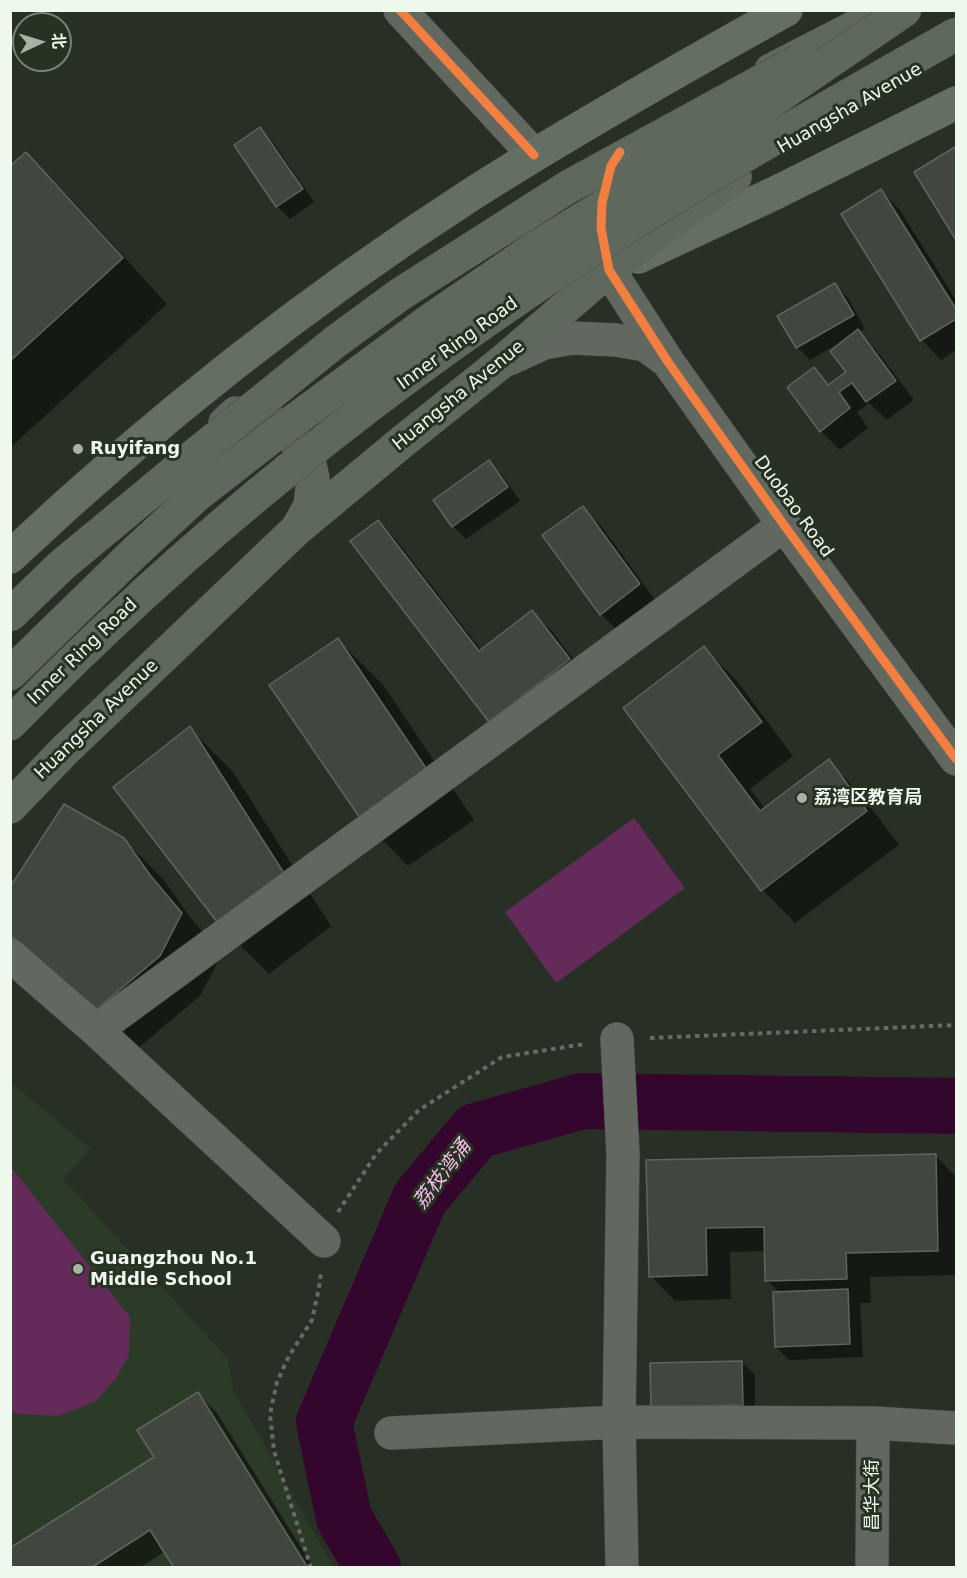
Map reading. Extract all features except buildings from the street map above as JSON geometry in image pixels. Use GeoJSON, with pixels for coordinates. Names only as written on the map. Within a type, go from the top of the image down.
{"type":"FeatureCollection","features":[{"type":"Feature","properties":{"kind":"highway"},"geometry":{"type":"LineString","coordinates":[[620,152],[886,10]]}},
{"type":"Feature","properties":{"kind":"highway"},"geometry":{"type":"LineString","coordinates":[[10,615],[62,565],[196,453],[334,342],[399,295],[568,187],[891,10]]}},
{"type":"Feature","properties":{"kind":"highway"},"geometry":{"type":"LineString","coordinates":[[10,674],[197,495],[306,411],[433,318],[535,248],[753,114],[905,10]]}},
{"type":"Feature","properties":{"kind":"highway","name":"Inner Ring Road"},"geometry":{"type":"LineString","coordinates":[[10,724],[63,669],[145,592],[326,441],[456,343],[618,233],[679,195],[782,133],[957,34]]}},
{"type":"Feature","properties":{"kind":"highway","name":"Huangsha Avenue"},"geometry":{"type":"LineString","coordinates":[[10,807],[65,750],[297,529],[503,362],[609,270],[717,189],[790,142],[957,48]]}},
{"type":"Feature","properties":{"kind":"highway"},"geometry":{"type":"LineString","coordinates":[[10,608],[103,524],[236,413],[264,417],[278,425],[294,439],[309,460],[313,478],[310,506],[297,529]]}},
{"type":"Feature","properties":{"kind":"main road"},"geometry":{"type":"LineString","coordinates":[[10,557],[211,383],[384,253],[534,155],[786,10]]}},
{"type":"Feature","properties":{"kind":"main road"},"geometry":{"type":"LineString","coordinates":[[609,270],[776,194],[957,103]]}},
{"type":"Feature","properties":{"kind":"main road"},"geometry":{"type":"LineString","coordinates":[[236,413],[385,300],[523,210],[620,152]]}},
{"type":"Feature","properties":{"kind":"street"},"geometry":{"type":"LineString","coordinates":[[400,10],[534,155]]}},
{"type":"Feature","properties":{"kind":"street"},"geometry":{"type":"LineString","coordinates":[[609,270],[602,234],[602,203],[611,166],[620,152]]}},
{"type":"Feature","properties":{"kind":"street","name":"Duobao Road"},"geometry":{"type":"LineString","coordinates":[[609,270],[668,362],[784,525],[957,759]]}},
{"type":"Feature","properties":{"kind":"street"},"geometry":{"type":"LineString","coordinates":[[503,362],[544,343],[572,338],[616,340],[645,345],[668,362]]}},
{"type":"Feature","properties":{"kind":"street"},"geometry":{"type":"LineString","coordinates":[[211,383],[236,413]]}},
{"type":"Feature","properties":{"kind":"street"},"geometry":{"type":"LineString","coordinates":[[96,1030],[784,525]]}},
{"type":"Feature","properties":{"kind":"street"},"geometry":{"type":"LineString","coordinates":[[10,955],[96,1030],[324,1241]]}},
{"type":"Feature","properties":{"kind":"street"},"geometry":{"type":"LineString","coordinates":[[618,1050],[623,1154],[619,1422],[622,1568]]}},
{"type":"Feature","properties":{"kind":"street"},"geometry":{"type":"LineString","coordinates":[[391,1433],[619,1422],[873,1423],[957,1428]]}},
{"type":"Feature","properties":{"kind":"street","name":"昌华大街"},"geometry":{"type":"LineString","coordinates":[[872,1568],[873,1423]]}},
{"type":"Feature","properties":{"kind":"path"},"geometry":{"type":"LineString","coordinates":[[311,1568],[274,1451],[270,1414],[278,1382],[289,1356],[312,1320],[319,1288],[324,1241],[342,1204],[376,1154],[419,1110],[502,1057],[957,1025]]}},
{"type":"Feature","properties":{"kind":"shaded area"},"geometry":{"type":"Polygon","coordinates":[[[634,818],[685,888],[556,983],[505,912],[634,818]]]}},
{"type":"Feature","properties":{"kind":"shaded area","name":"Guangzhou No.1 Middle School"},"geometry":{"type":"Polygon","coordinates":[[[10,1082],[91,1149],[63,1179],[228,1359],[233,1390],[333,1567],[11,1567],[10,1082]]]}},
{"type":"Feature","properties":{"kind":"shaded area"},"geometry":{"type":"Polygon","coordinates":[[[11,1167],[130,1317],[129,1355],[116,1378],[96,1401],[58,1416],[17,1414],[11,1410],[11,1167]]]}},
{"type":"Feature","properties":{"kind":"waterway","name":"荔枝湾涌"},"geometry":{"type":"LineString","coordinates":[[373,1568],[344,1518],[324,1422],[420,1198],[476,1131],[582,1101],[956,1106]]}},
{"type":"Feature","properties":{"kind":"cycle path"},"geometry":{"type":"LineString","coordinates":[[400,10],[534,155]]}},
{"type":"Feature","properties":{"kind":"cycle path"},"geometry":{"type":"LineString","coordinates":[[620,152],[611,166],[602,203],[601,228],[609,270],[668,362],[784,525],[956,759]]}},
{"type":"Feature","properties":{"kind":"place","name":"Ruyifang"},"geometry":{"type":"Point","coordinates":[78,449]}},
{"type":"Feature","properties":{"kind":"place","name":"荔湾区教育局"},"geometry":{"type":"Point","coordinates":[802,798]}},
{"type":"Feature","properties":{"kind":"place","name":"Guangzhou No.1 Middle School"},"geometry":{"type":"Point","coordinates":[78,1269]}}]}
